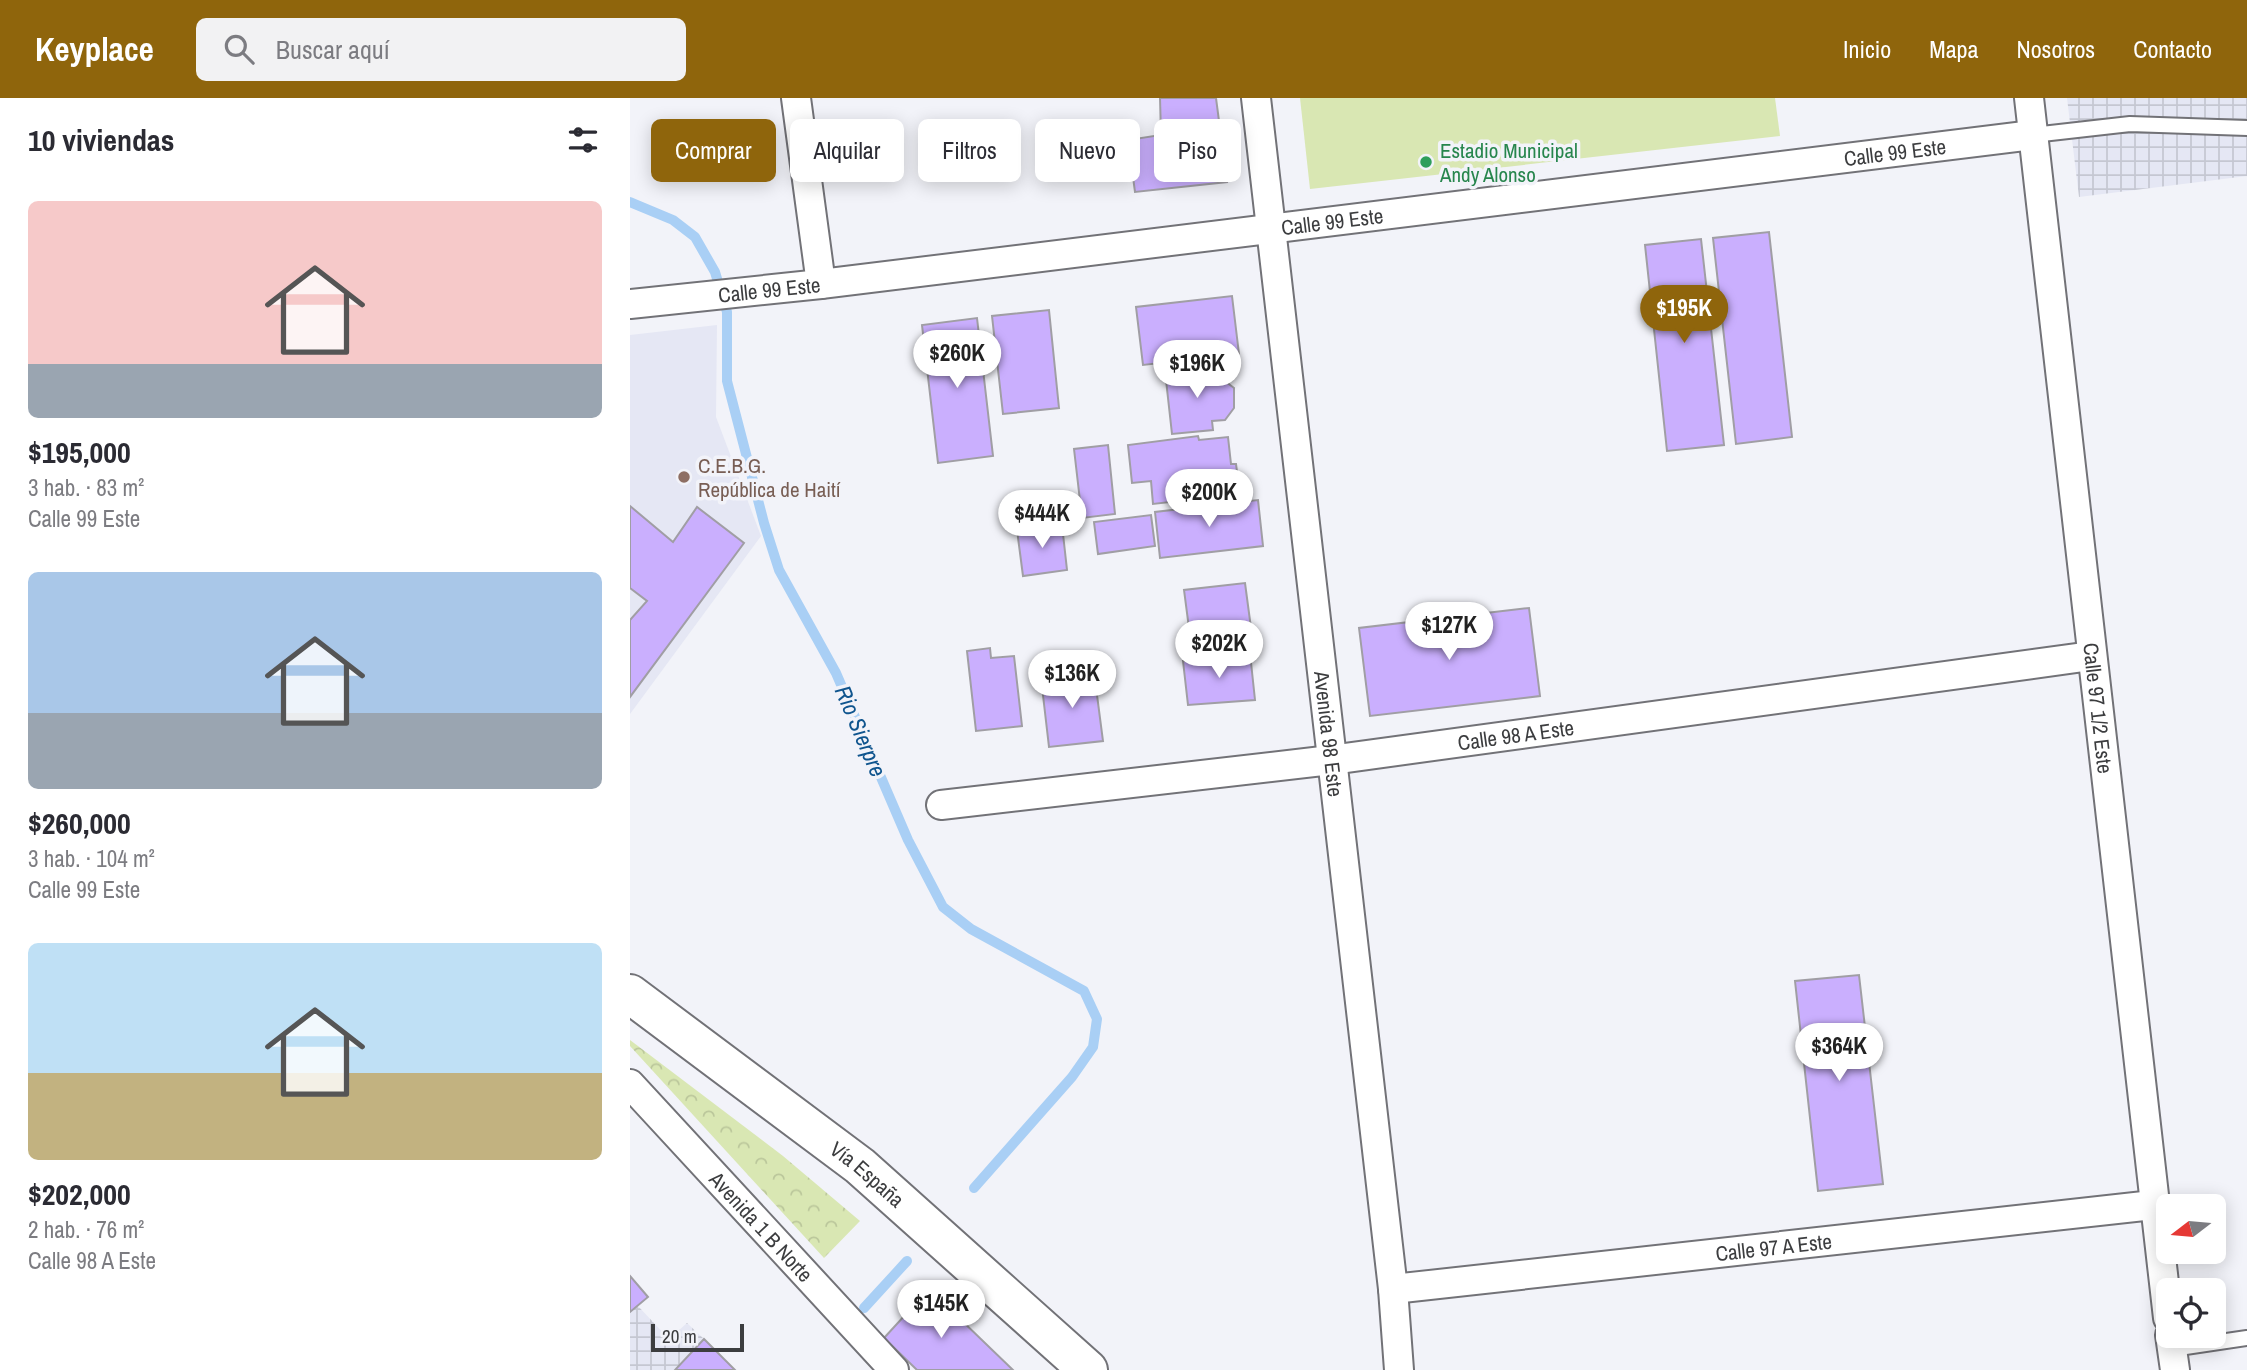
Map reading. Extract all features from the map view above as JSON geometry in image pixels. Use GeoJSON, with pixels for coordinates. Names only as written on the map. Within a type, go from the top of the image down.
{"type":"FeatureCollection","features":[{"type":"Feature","properties":{"kind":"main road","name":"Vía España"},"geometry":{"type":"LineString","coordinates":[[630,994],[860,1166],[1088,1370]]}},
{"type":"Feature","properties":{"kind":"street"},"geometry":{"type":"LineString","coordinates":[[796,98],[821,284]]}},
{"type":"Feature","properties":{"kind":"street","name":"Avenida 98 Este"},"geometry":{"type":"LineString","coordinates":[[1256,98],[1393,1289],[1399,1370]]}},
{"type":"Feature","properties":{"kind":"street","name":"Calle 97 1/2 Este"},"geometry":{"type":"LineString","coordinates":[[2029,98],[2163,1278]]}},
{"type":"Feature","properties":{"kind":"street","name":"Calle 99 Este"},"geometry":{"type":"LineString","coordinates":[[630,304],[821,284],[1272,226],[2034,135]]}},
{"type":"Feature","properties":{"kind":"street","name":"Calle 98 A Este"},"geometry":{"type":"LineString","coordinates":[[941,805],[1331,760],[2091,656]]}},
{"type":"Feature","properties":{"kind":"street","name":"Avenida 1 B Norte"},"geometry":{"type":"LineString","coordinates":[[630,1084],[894,1370]]}},
{"type":"Feature","properties":{"kind":"street","name":"Calle 97 A Este"},"geometry":{"type":"LineString","coordinates":[[1393,1289],[2154,1205]]}},
{"type":"Feature","properties":{"kind":"lane"},"geometry":{"type":"LineString","coordinates":[[2034,135],[2130,124],[2247,128]]}},
{"type":"Feature","properties":{"kind":"lane"},"geometry":{"type":"LineString","coordinates":[[2173,1351],[2247,1338]]}},
{"type":"Feature","properties":{"kind":"shaded area"},"geometry":{"type":"Polygon","coordinates":[[[2067,98],[2247,98],[2247,176],[2079,197],[2067,98]]]}},
{"type":"Feature","properties":{"kind":"shaded area","name":"C.E.B.G. República de Haití"},"geometry":{"type":"Polygon","coordinates":[[[717,325],[716,417],[761,536],[630,714],[630,335],[717,325]]]}},
{"type":"Feature","properties":{"kind":"shaded area"},"geometry":{"type":"Polygon","coordinates":[[[638,1306],[669,1339],[687,1323],[704,1339],[675,1370],[630,1370],[630,1312],[638,1306]]]}},
{"type":"Feature","properties":{"kind":"green space","name":"Estadio Municipal Andy Alonso"},"geometry":{"type":"Polygon","coordinates":[[[1300,98],[1775,98],[1780,136],[1310,189],[1300,98]]]}},
{"type":"Feature","properties":{"kind":"green space"},"geometry":{"type":"Polygon","coordinates":[[[630,1040],[783,1156],[860,1221],[824,1258],[630,1046],[630,1040]]]}},
{"type":"Feature","properties":{"kind":"building"},"geometry":{"type":"Polygon","coordinates":[[[1160,98],[1216,98],[1219,119],[1161,119],[1160,98]]]}},
{"type":"Feature","properties":{"kind":"building"},"geometry":{"type":"Polygon","coordinates":[[[1154,136],[1154,182],[1227,182],[1135,192],[1134,182],[1140,182],[1140,138],[1154,136]]]}},
{"type":"Feature","properties":{"kind":"building"},"geometry":{"type":"Polygon","coordinates":[[[1769,232],[1792,437],[1736,444],[1713,238],[1769,232]]]}},
{"type":"Feature","properties":{"kind":"building"},"geometry":{"type":"Polygon","coordinates":[[[1701,239],[1724,445],[1667,451],[1645,245],[1701,239]]]}},
{"type":"Feature","properties":{"kind":"building"},"geometry":{"type":"Polygon","coordinates":[[[1232,296],[1239,354],[1143,365],[1136,307],[1232,296]]]}},
{"type":"Feature","properties":{"kind":"building"},"geometry":{"type":"Polygon","coordinates":[[[1049,310],[1059,408],[1003,414],[992,316],[1049,310]]]}},
{"type":"Feature","properties":{"kind":"building"},"geometry":{"type":"Polygon","coordinates":[[[977,318],[993,456],[938,463],[922,325],[977,318]]]}},
{"type":"Feature","properties":{"kind":"building"},"geometry":{"type":"Polygon","coordinates":[[[1205,367],[1207,377],[1217,375],[1234,388],[1234,408],[1225,420],[1212,421],[1213,430],[1172,434],[1165,371],[1205,367]]]}},
{"type":"Feature","properties":{"kind":"building"},"geometry":{"type":"Polygon","coordinates":[[[1198,436],[1199,440],[1228,437],[1231,464],[1236,464],[1240,494],[1153,504],[1151,481],[1132,483],[1128,445],[1198,436]]]}},
{"type":"Feature","properties":{"kind":"building"},"geometry":{"type":"Polygon","coordinates":[[[1108,445],[1115,514],[1082,518],[1074,449],[1108,445]]]}},
{"type":"Feature","properties":{"kind":"building"},"geometry":{"type":"Polygon","coordinates":[[[1258,500],[1263,546],[1160,558],[1155,512],[1258,500]]]}},
{"type":"Feature","properties":{"kind":"building"},"geometry":{"type":"Polygon","coordinates":[[[630,506],[673,542],[697,507],[744,543],[630,697],[630,620],[647,601],[630,588],[630,506]]]}},
{"type":"Feature","properties":{"kind":"building"},"geometry":{"type":"Polygon","coordinates":[[[1151,515],[1155,546],[1098,554],[1094,522],[1151,515]]]}},
{"type":"Feature","properties":{"kind":"building"},"geometry":{"type":"Polygon","coordinates":[[[1062,525],[1067,570],[1023,576],[1017,530],[1062,525]]]}},
{"type":"Feature","properties":{"kind":"building"},"geometry":{"type":"Polygon","coordinates":[[[1245,583],[1251,628],[1190,636],[1184,590],[1245,583]]]}},
{"type":"Feature","properties":{"kind":"building"},"geometry":{"type":"Polygon","coordinates":[[[1529,608],[1540,696],[1370,716],[1359,628],[1529,608]]]}},
{"type":"Feature","properties":{"kind":"building"},"geometry":{"type":"Polygon","coordinates":[[[990,648],[991,658],[1014,656],[1022,726],[976,731],[967,651],[990,648]]]}},
{"type":"Feature","properties":{"kind":"building"},"geometry":{"type":"Polygon","coordinates":[[[1250,653],[1255,700],[1188,705],[1183,661],[1250,653]]]}},
{"type":"Feature","properties":{"kind":"building"},"geometry":{"type":"Polygon","coordinates":[[[1094,672],[1103,741],[1049,747],[1041,678],[1094,672]]]}},
{"type":"Feature","properties":{"kind":"building"},"geometry":{"type":"Polygon","coordinates":[[[1859,975],[1883,1184],[1818,1191],[1795,981],[1859,975]]]}},
{"type":"Feature","properties":{"kind":"building"},"geometry":{"type":"Polygon","coordinates":[[[630,1276],[648,1297],[630,1312],[630,1276]]]}},
{"type":"Feature","properties":{"kind":"building"},"geometry":{"type":"Polygon","coordinates":[[[929,1289],[1013,1370],[917,1370],[884,1338],[929,1289]]]}},
{"type":"Feature","properties":{"kind":"building"},"geometry":{"type":"Polygon","coordinates":[[[704,1339],[735,1370],[675,1370],[704,1339]]]}},
{"type":"Feature","properties":{"kind":"waterway","name":"Rio Sierpre"},"geometry":{"type":"LineString","coordinates":[[630,202],[673,220],[695,237],[715,272],[727,312],[727,381],[779,570],[836,673],[908,840],[943,907],[971,929],[1084,991],[1097,1019],[1093,1047],[1072,1077],[974,1188]]}},
{"type":"Feature","properties":{"kind":"waterway","name":"Rio Sierpre"},"geometry":{"type":"LineString","coordinates":[[864,1308],[907,1261]]}},
{"type":"Feature","properties":{"kind":"place","name":"Estadio Municipal Andy Alonso"},"geometry":{"type":"Point","coordinates":[1426,162]}},
{"type":"Feature","properties":{"kind":"place","name":"C.E.B.G. República de Haití"},"geometry":{"type":"Point","coordinates":[684,477]}}]}
